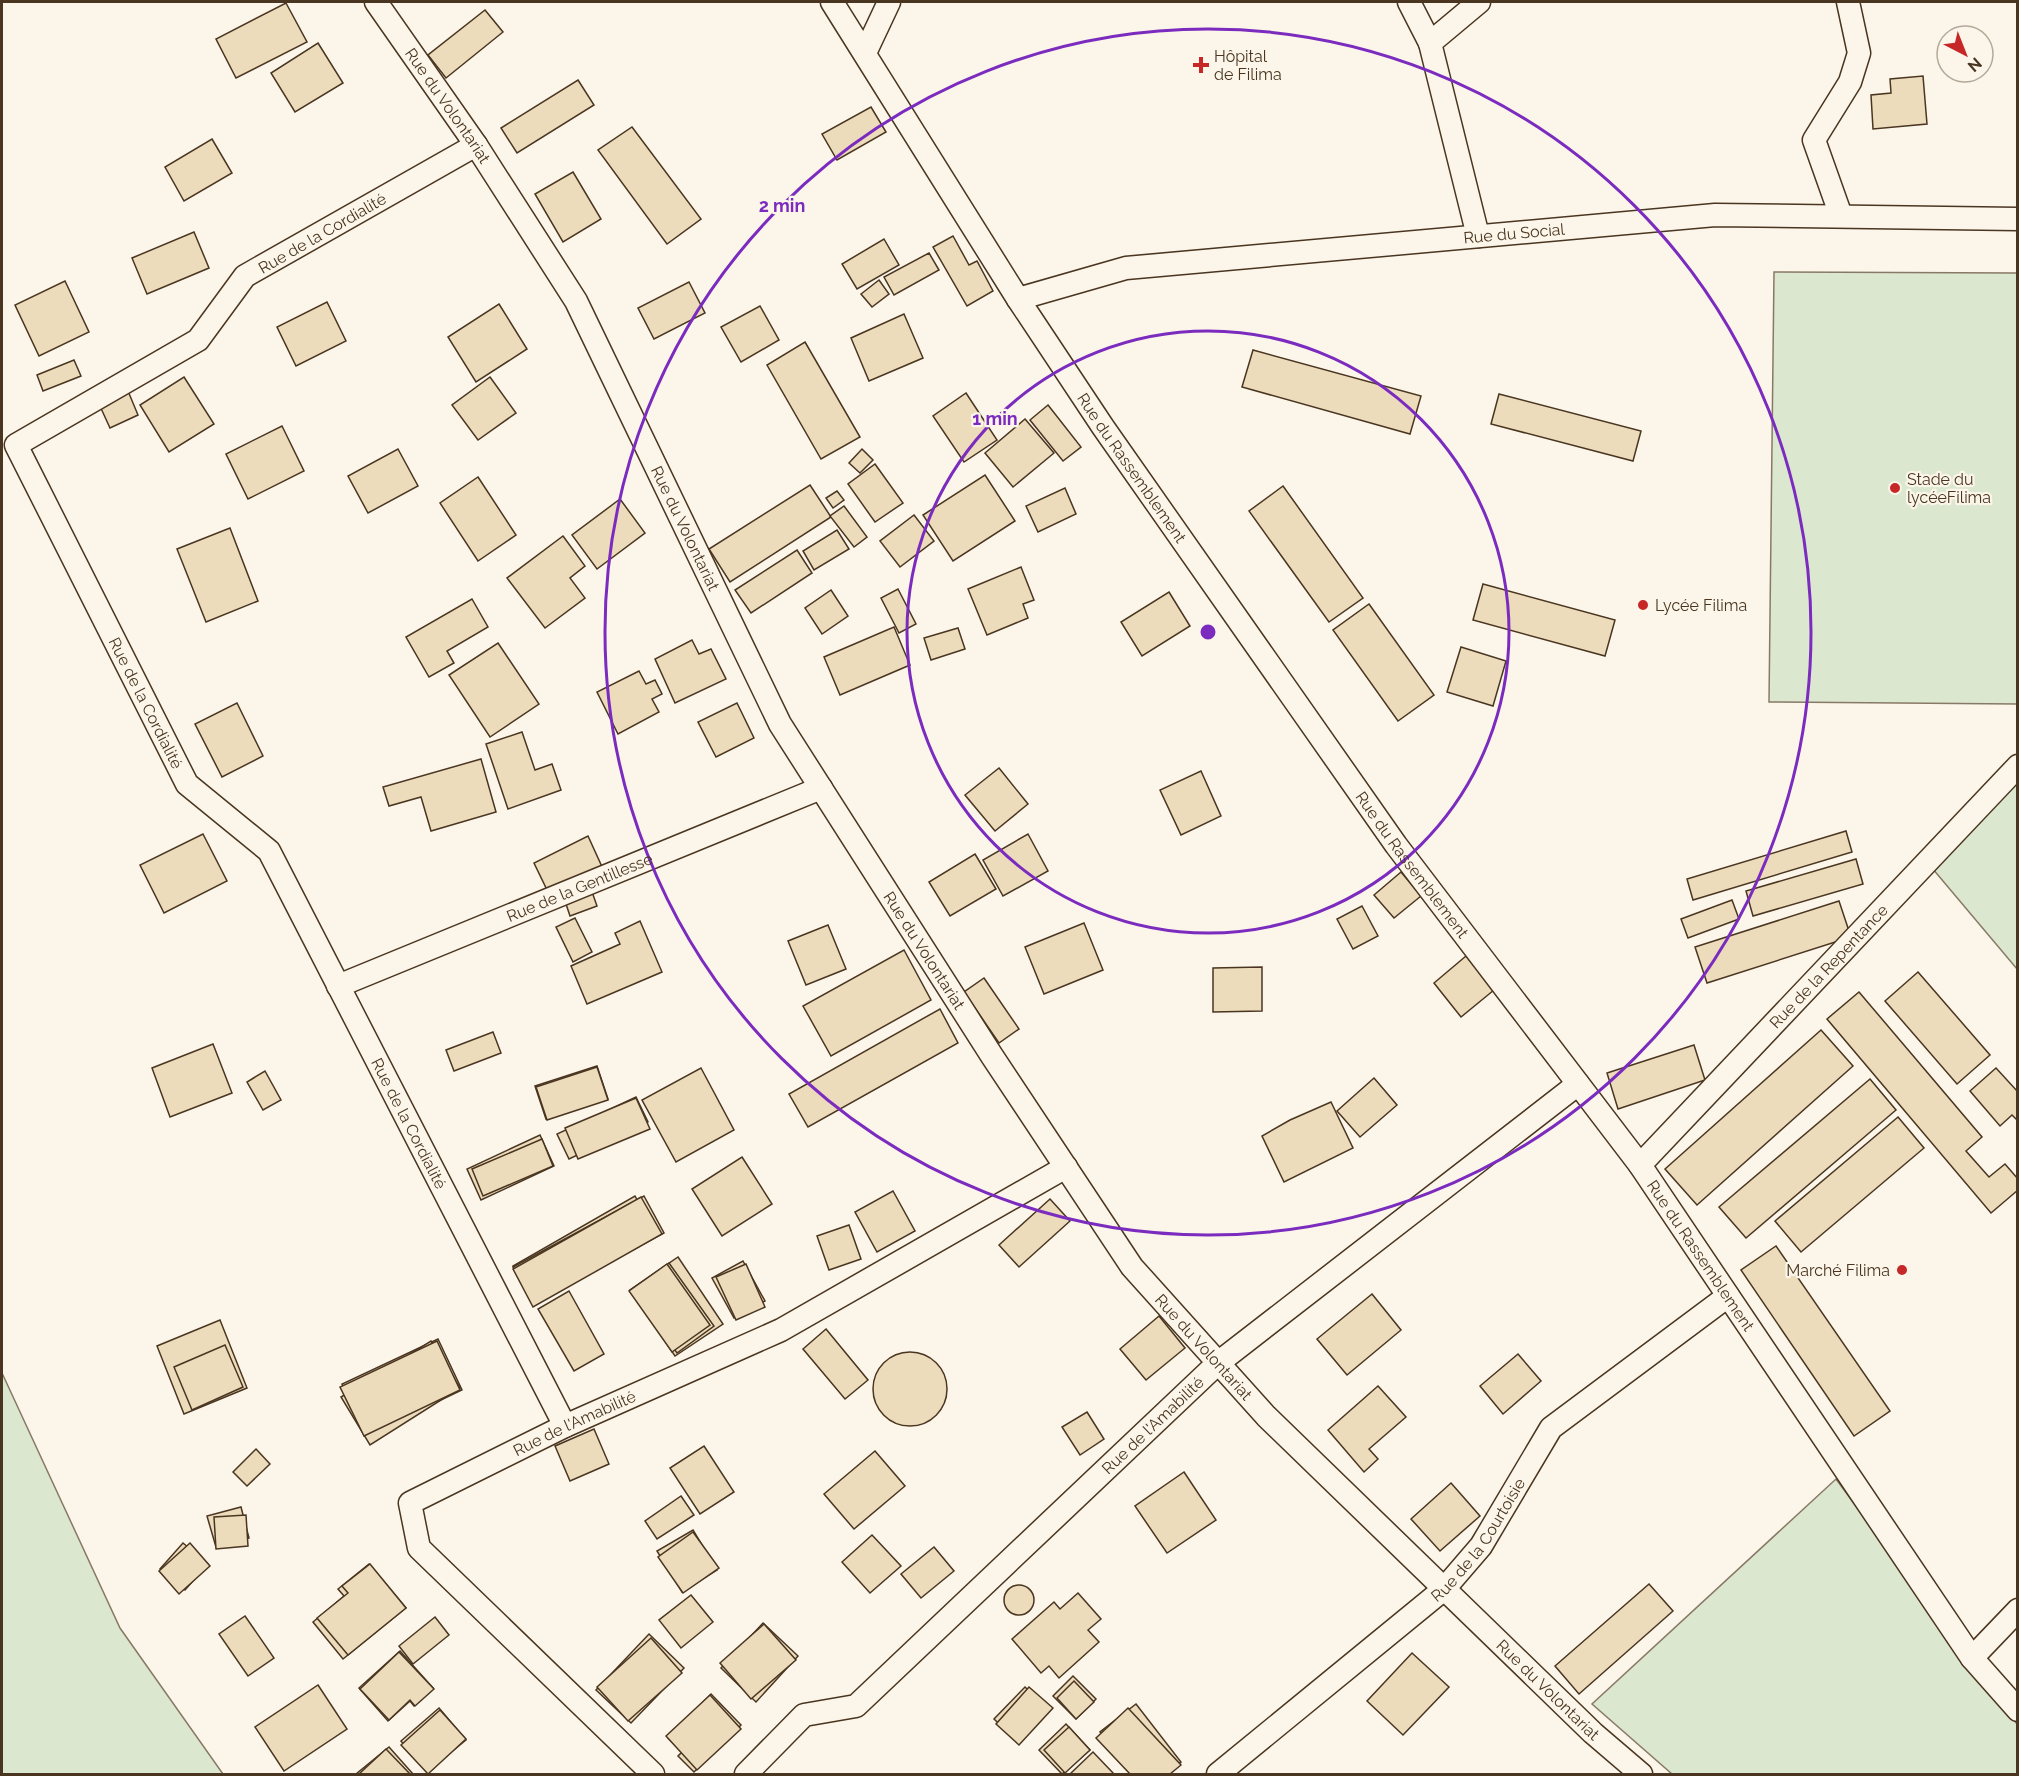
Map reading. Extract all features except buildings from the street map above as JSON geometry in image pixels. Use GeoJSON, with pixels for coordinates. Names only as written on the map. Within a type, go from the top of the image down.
{"type":"FeatureCollection","features":[{"type":"Feature","properties":{"kind":"street","name":"Rue du Volontariat"},"geometry":{"type":"LineString","coordinates":[[376,2],[476,145],[576,301],[780,724],[1065,1167],[1132,1267],[1266,1416],[1593,1733],[1641,1774]]}},
{"type":"Feature","properties":{"kind":"street","name":"Rue du Rassemblement"},"geometry":{"type":"LineString","coordinates":[[832,2],[1018,299],[1103,427],[1396,845],[1640,1165],[1971,1659],[2018,1710]]}},
{"type":"Feature","properties":{"kind":"street"},"geometry":{"type":"LineString","coordinates":[[865,53],[889,2]]}},
{"type":"Feature","properties":{"kind":"street"},"geometry":{"type":"LineString","coordinates":[[1408,2],[1430,43],[1478,236]]}},
{"type":"Feature","properties":{"kind":"street"},"geometry":{"type":"LineString","coordinates":[[1430,43],[1479,2]]}},
{"type":"Feature","properties":{"kind":"street"},"geometry":{"type":"LineString","coordinates":[[1840,216],[1814,140],[1850,82],[1859,53],[1848,2]]}},
{"type":"Feature","properties":{"kind":"street","name":"Rue de la Cordialité"},"geometry":{"type":"LineString","coordinates":[[476,145],[245,276],[198,340],[16,445],[187,784],[269,851],[565,1426]]}},
{"type":"Feature","properties":{"kind":"street","name":"Rue du Social"},"geometry":{"type":"LineString","coordinates":[[1018,299],[1126,268],[1715,215],[2018,219]]}},
{"type":"Feature","properties":{"kind":"street","name":"Rue de la Repentance"},"geometry":{"type":"LineString","coordinates":[[1640,1165],[2018,766]]}},
{"type":"Feature","properties":{"kind":"street","name":"Rue de la Gentillesse"},"geometry":{"type":"LineString","coordinates":[[338,986],[821,788]]}},
{"type":"Feature","properties":{"kind":"street","name":"Rue de l'Amabilité"},"geometry":{"type":"LineString","coordinates":[[746,1774],[804,1715],[856,1706],[1218,1363],[1578,1084]]}},
{"type":"Feature","properties":{"kind":"street","name":"Rue de l'Amabilité"},"geometry":{"type":"LineString","coordinates":[[653,1774],[419,1548],[410,1503],[565,1426],[781,1330],[1065,1167]]}},
{"type":"Feature","properties":{"kind":"street","name":"Rue de la Courtoisie"},"geometry":{"type":"LineString","coordinates":[[1218,1774],[1444,1589],[1481,1546],[1551,1428],[1728,1296]]}},
{"type":"Feature","properties":{"kind":"street"},"geometry":{"type":"LineString","coordinates":[[1971,1659],[2018,1610]]}},
{"type":"Feature","properties":{"kind":"green space","name":"Stade du lycéeFilima"},"geometry":{"type":"Polygon","coordinates":[[[1774,272],[2017,273],[2017,704],[1769,702],[1774,272]]]}},
{"type":"Feature","properties":{"kind":"green space"},"geometry":{"type":"Polygon","coordinates":[[[2017,766],[2017,969],[1927,862],[2017,766]]]}},
{"type":"Feature","properties":{"kind":"green space"},"geometry":{"type":"Polygon","coordinates":[[[2,1373],[120,1628],[223,1774],[2,1774],[2,1373]]]}},
{"type":"Feature","properties":{"kind":"green space"},"geometry":{"type":"Polygon","coordinates":[[[1836,1479],[2017,1724],[2017,1774],[1672,1774],[1592,1704],[1836,1479]]]}},
{"type":"Feature","properties":{"kind":"place","name":"Hôpital de Filima"},"geometry":{"type":"Point","coordinates":[1201,65]}},
{"type":"Feature","properties":{"kind":"place","name":"Stade du lycéeFilima"},"geometry":{"type":"Point","coordinates":[1895,488]}},
{"type":"Feature","properties":{"kind":"place","name":"Lycée Filima"},"geometry":{"type":"Point","coordinates":[1643,605]}},
{"type":"Feature","properties":{"kind":"place","name":"Marché Filima"},"geometry":{"type":"Point","coordinates":[1902,1270]}}]}
